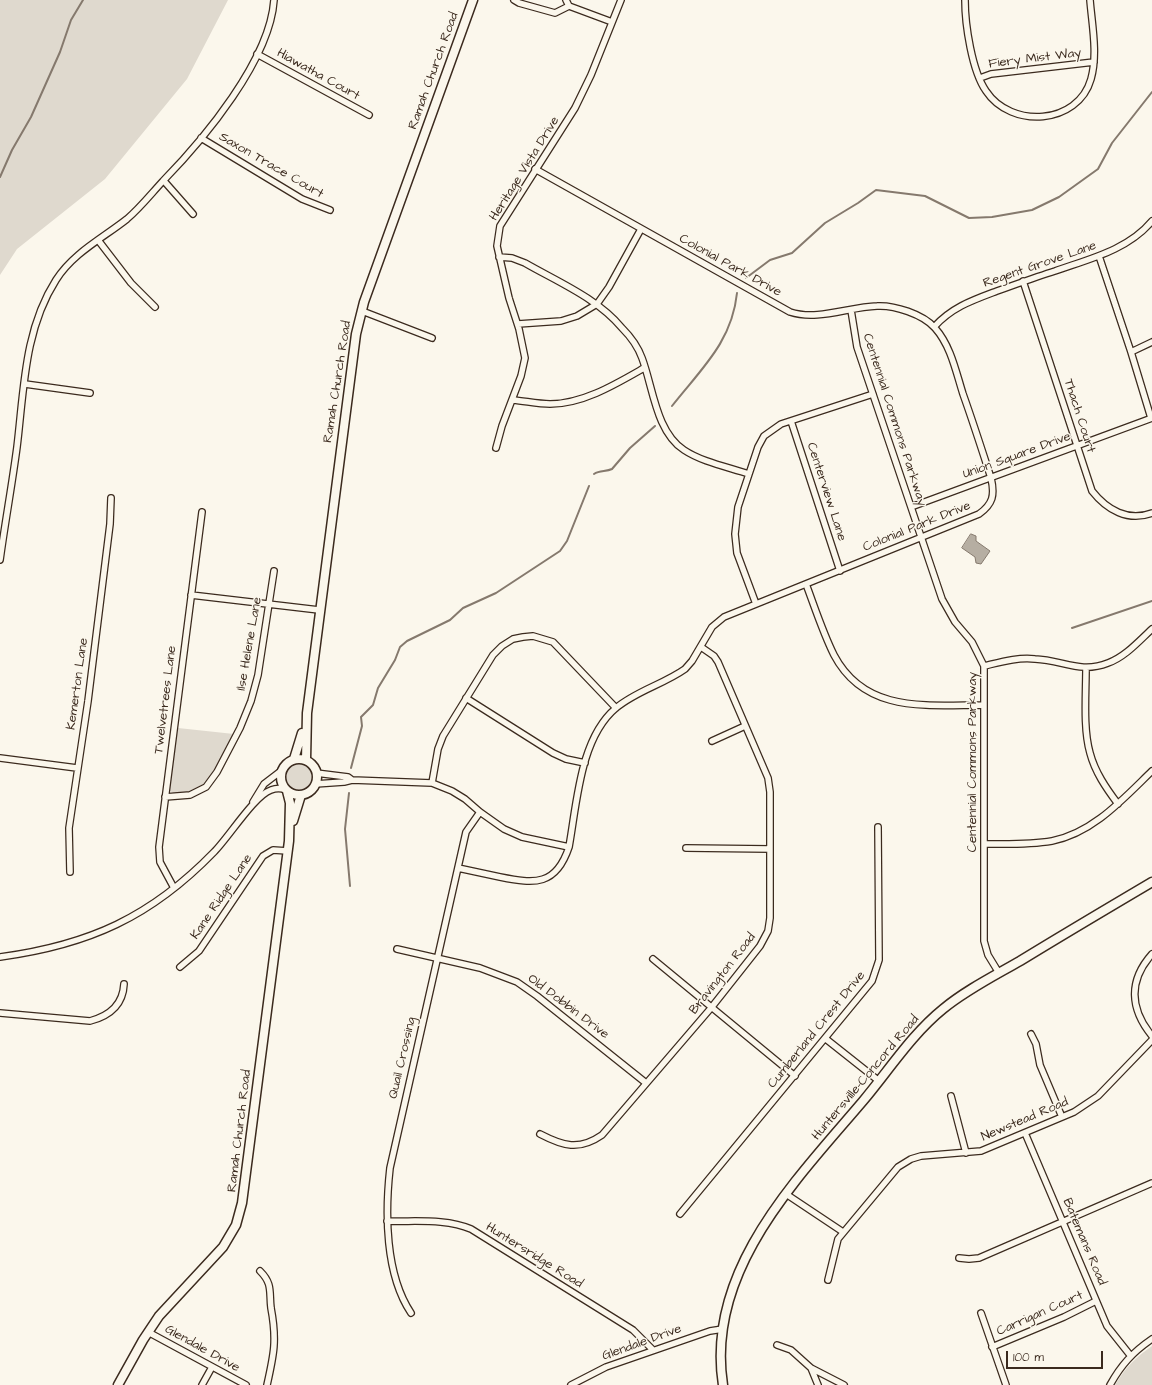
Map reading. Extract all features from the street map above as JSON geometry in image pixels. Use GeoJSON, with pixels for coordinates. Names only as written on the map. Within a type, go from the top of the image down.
{"type":"FeatureCollection","features":[{"type":"Feature","properties":{"kind":"main road","name":"Ramah Church Road"},"geometry":{"type":"LineString","coordinates":[[306,760],[307,713],[319,610],[356,334],[362,311],[473,0]]}},
{"type":"Feature","properties":{"kind":"main road","name":"Ramah Church Road"},"geometry":{"type":"LineString","coordinates":[[118,1385],[148,1332],[159,1316],[223,1247],[236,1224],[242,1203],[289,842],[290,803],[287,790],[281,782],[282,771],[284,766],[294,759],[307,713]]}},
{"type":"Feature","properties":{"kind":"main road"},"geometry":{"type":"LineString","coordinates":[[287,790],[301,795],[308,792],[315,784],[316,773],[312,765],[306,760],[294,759]]}},
{"type":"Feature","properties":{"kind":"main road","name":"Ramah Church Road"},"geometry":{"type":"LineString","coordinates":[[289,842],[297,803],[301,795]]}},
{"type":"Feature","properties":{"kind":"main road","name":"Huntersville-Concord Road"},"geometry":{"type":"LineString","coordinates":[[723,1385],[721,1366],[723,1329],[733,1290],[746,1258],[765,1222],[786,1194],[930,1020],[951,1003],[999,973],[1152,882]]}},
{"type":"Feature","properties":{"kind":"street"},"geometry":{"type":"LineString","coordinates":[[0,560],[31,339],[45,299],[68,265],[128,218],[164,181],[202,138],[241,84],[257,54],[270,25],[274,0]]}},
{"type":"Feature","properties":{"kind":"street"},"geometry":{"type":"LineString","coordinates":[[514,0],[519,3],[555,14],[569,6]]}},
{"type":"Feature","properties":{"kind":"street"},"geometry":{"type":"LineString","coordinates":[[566,0],[569,6],[612,22]]}},
{"type":"Feature","properties":{"kind":"street","name":"Heritage Vista Drive"},"geometry":{"type":"LineString","coordinates":[[496,448],[502,426],[521,376],[524,358],[518,324],[509,298],[497,246],[500,226],[575,108],[591,75],[621,0]]}},
{"type":"Feature","properties":{"kind":"street"},"geometry":{"type":"LineString","coordinates":[[965,0],[970,41],[980,78],[986,91],[996,104],[1012,113],[1024,117],[1039,118],[1060,113],[1077,102],[1087,90],[1094,62],[1090,0]]}},
{"type":"Feature","properties":{"kind":"street","name":"Hiawatha Court"},"geometry":{"type":"LineString","coordinates":[[257,54],[369,115]]}},
{"type":"Feature","properties":{"kind":"street","name":"Fiery Mist Way"},"geometry":{"type":"LineString","coordinates":[[980,78],[991,74],[1094,62]]}},
{"type":"Feature","properties":{"kind":"street","name":"Saxon Trace Court"},"geometry":{"type":"LineString","coordinates":[[202,138],[302,199],[330,210]]}},
{"type":"Feature","properties":{"kind":"street","name":"Colonial Park Drive"},"geometry":{"type":"LineString","coordinates":[[458,868],[530,882],[542,880],[552,874],[565,858],[569,847],[585,763],[590,745],[596,732],[616,708],[680,672],[692,661],[712,627],[724,617],[979,514],[992,502],[994,492],[991,478],[949,352],[934,327],[918,316],[890,306],[876,306],[810,315],[799,315],[790,312],[535,169]]}},
{"type":"Feature","properties":{"kind":"street"},"geometry":{"type":"LineString","coordinates":[[164,181],[193,214]]}},
{"type":"Feature","properties":{"kind":"street","name":"Regent Grove Lane"},"geometry":{"type":"LineString","coordinates":[[934,327],[941,319],[960,306],[1023,281],[1099,256],[1130,241],[1152,221]]}},
{"type":"Feature","properties":{"kind":"street"},"geometry":{"type":"LineString","coordinates":[[518,324],[561,321],[577,316],[597,304],[609,287],[641,229]]}},
{"type":"Feature","properties":{"kind":"street"},"geometry":{"type":"LineString","coordinates":[[98,240],[131,283],[156,307]]}},
{"type":"Feature","properties":{"kind":"street"},"geometry":{"type":"LineString","coordinates":[[1099,256],[1152,418]]}},
{"type":"Feature","properties":{"kind":"street"},"geometry":{"type":"LineString","coordinates":[[499,257],[512,258],[524,263],[597,304],[622,327],[636,348],[668,436],[684,450],[694,455],[749,474]]}},
{"type":"Feature","properties":{"kind":"street","name":"Thach Court"},"geometry":{"type":"LineString","coordinates":[[1023,281],[1092,491],[1101,502],[1111,510],[1123,515],[1134,517],[1152,513]]}},
{"type":"Feature","properties":{"kind":"street","name":"Centennial Commons Parkway"},"geometry":{"type":"LineString","coordinates":[[851,310],[857,347],[946,608],[972,642],[984,666],[984,941],[988,955],[999,973]]}},
{"type":"Feature","properties":{"kind":"street"},"geometry":{"type":"LineString","coordinates":[[362,311],[432,338]]}},
{"type":"Feature","properties":{"kind":"street"},"geometry":{"type":"LineString","coordinates":[[1131,352],[1152,342]]}},
{"type":"Feature","properties":{"kind":"street"},"geometry":{"type":"LineString","coordinates":[[513,400],[551,404],[585,398],[644,368]]}},
{"type":"Feature","properties":{"kind":"street"},"geometry":{"type":"LineString","coordinates":[[25,384],[90,393]]}},
{"type":"Feature","properties":{"kind":"street"},"geometry":{"type":"LineString","coordinates":[[756,604],[738,553],[735,534],[738,507],[758,447],[764,436],[774,428],[791,421],[873,394]]}},
{"type":"Feature","properties":{"kind":"street","name":"Union Square Drive"},"geometry":{"type":"LineString","coordinates":[[911,507],[1152,418]]}},
{"type":"Feature","properties":{"kind":"street","name":"Centerview Lane"},"geometry":{"type":"LineString","coordinates":[[791,421],[840,571]]}},
{"type":"Feature","properties":{"kind":"street","name":"Kemerton Lane"},"geometry":{"type":"LineString","coordinates":[[70,872],[69,828],[88,701],[110,524],[111,498]]}},
{"type":"Feature","properties":{"kind":"street","name":"Twelvetrees Lane"},"geometry":{"type":"LineString","coordinates":[[174,888],[163,868],[159,854],[202,512]]}},
{"type":"Feature","properties":{"kind":"street","name":"Ilse Helene Lane"},"geometry":{"type":"LineString","coordinates":[[165,797],[182,797],[198,792],[206,787],[217,772],[251,701],[261,660],[274,570]]}},
{"type":"Feature","properties":{"kind":"street"},"geometry":{"type":"LineString","coordinates":[[806,584],[835,656],[843,669],[857,684],[873,694],[890,701],[905,704],[984,706]]}},
{"type":"Feature","properties":{"kind":"street"},"geometry":{"type":"LineString","coordinates":[[191,595],[319,610]]}},
{"type":"Feature","properties":{"kind":"street"},"geometry":{"type":"LineString","coordinates":[[984,666],[1021,658],[1038,659],[1086,668],[1109,663],[1122,655],[1152,629]]}},
{"type":"Feature","properties":{"kind":"street"},"geometry":{"type":"LineString","coordinates":[[432,783],[438,749],[443,736],[493,655],[512,639],[533,636],[553,642],[561,648],[616,708]]}},
{"type":"Feature","properties":{"kind":"street","name":"Bravington Road"},"geometry":{"type":"LineString","coordinates":[[540,1134],[568,1146],[583,1144],[596,1139],[614,1121],[711,1008],[760,946],[768,931],[770,918],[770,792],[768,778],[718,662],[714,656],[701,647]]}},
{"type":"Feature","properties":{"kind":"street"},"geometry":{"type":"LineString","coordinates":[[1086,668],[1087,731],[1089,751],[1105,787],[1118,804]]}},
{"type":"Feature","properties":{"kind":"street"},"geometry":{"type":"LineString","coordinates":[[466,698],[553,753],[566,759],[585,763]]}},
{"type":"Feature","properties":{"kind":"street"},"geometry":{"type":"LineString","coordinates":[[712,741],[745,726]]}},
{"type":"Feature","properties":{"kind":"street"},"geometry":{"type":"LineString","coordinates":[[0,758],[77,768]]}},
{"type":"Feature","properties":{"kind":"street"},"geometry":{"type":"LineString","coordinates":[[251,808],[264,784],[282,771]]}},
{"type":"Feature","properties":{"kind":"street"},"geometry":{"type":"LineString","coordinates":[[984,844],[1028,844],[1053,840],[1074,833],[1097,822],[1152,771]]}},
{"type":"Feature","properties":{"kind":"street"},"geometry":{"type":"LineString","coordinates":[[316,773],[348,777],[352,780]]}},
{"type":"Feature","properties":{"kind":"street"},"geometry":{"type":"LineString","coordinates":[[315,784],[352,780],[432,783],[452,791],[465,799],[504,829],[522,837],[569,847]]}},
{"type":"Feature","properties":{"kind":"street"},"geometry":{"type":"LineString","coordinates":[[0,957],[32,953],[70,944],[111,929],[153,905],[215,852],[251,808],[269,790],[276,788],[287,790]]}},
{"type":"Feature","properties":{"kind":"street","name":"Quail Crossing"},"geometry":{"type":"LineString","coordinates":[[411,1313],[404,1302],[398,1285],[392,1255],[388,1221],[389,1180],[392,1157],[466,832],[480,812]]}},
{"type":"Feature","properties":{"kind":"street","name":"Cumberland Crest Drive"},"geometry":{"type":"LineString","coordinates":[[680,1214],[826,1039],[872,981],[879,960],[878,827]]}},
{"type":"Feature","properties":{"kind":"street"},"geometry":{"type":"LineString","coordinates":[[686,848],[770,849]]}},
{"type":"Feature","properties":{"kind":"street","name":"Kane Ridge Lane"},"geometry":{"type":"LineString","coordinates":[[180,967],[199,950],[263,856],[273,850],[288,851]]}},
{"type":"Feature","properties":{"kind":"street","name":"Old Dobbin Drive"},"geometry":{"type":"LineString","coordinates":[[397,949],[480,968],[517,982],[538,996],[646,1083]]}},
{"type":"Feature","properties":{"kind":"street"},"geometry":{"type":"LineString","coordinates":[[1152,954],[1142,967],[1135,987],[1134,996],[1140,1020],[1152,1036]]}},
{"type":"Feature","properties":{"kind":"street"},"geometry":{"type":"LineString","coordinates":[[653,959],[795,1076]]}},
{"type":"Feature","properties":{"kind":"street"},"geometry":{"type":"LineString","coordinates":[[0,1013],[90,1021],[101,1018],[112,1011],[120,1002],[124,993],[124,984]]}},
{"type":"Feature","properties":{"kind":"street"},"geometry":{"type":"LineString","coordinates":[[1031,1034],[1036,1044],[1040,1065],[1062,1117]]}},
{"type":"Feature","properties":{"kind":"street"},"geometry":{"type":"LineString","coordinates":[[826,1039],[879,1081]]}},
{"type":"Feature","properties":{"kind":"street","name":"Newstead Road"},"geometry":{"type":"LineString","coordinates":[[828,1280],[832,1268],[836,1243],[843,1232],[890,1175],[906,1162],[921,1156],[966,1153],[987,1149],[1081,1108],[1098,1096],[1152,1040]]}},
{"type":"Feature","properties":{"kind":"street"},"geometry":{"type":"LineString","coordinates":[[951,1096],[966,1153]]}},
{"type":"Feature","properties":{"kind":"street","name":"Batemans Road"},"geometry":{"type":"LineString","coordinates":[[1025,1133],[1064,1221],[1107,1326],[1130,1355]]}},
{"type":"Feature","properties":{"kind":"street"},"geometry":{"type":"LineString","coordinates":[[959,1258],[979,1258],[1152,1183]]}},
{"type":"Feature","properties":{"kind":"street"},"geometry":{"type":"LineString","coordinates":[[786,1194],[843,1232]]}},
{"type":"Feature","properties":{"kind":"street","name":"Huntersridge Road"},"geometry":{"type":"LineString","coordinates":[[388,1221],[448,1223],[471,1229],[633,1330],[653,1350]]}},
{"type":"Feature","properties":{"kind":"street"},"geometry":{"type":"LineString","coordinates":[[260,1272],[267,1278],[271,1291],[271,1307],[274,1320],[275,1352],[267,1385]]}},
{"type":"Feature","properties":{"kind":"street","name":"Carrigan Court"},"geometry":{"type":"LineString","coordinates":[[992,1347],[1064,1317],[1096,1301]]}},
{"type":"Feature","properties":{"kind":"street"},"geometry":{"type":"LineString","coordinates":[[981,1313],[1006,1385]]}},
{"type":"Feature","properties":{"kind":"street","name":"Glendale Drive"},"geometry":{"type":"LineString","coordinates":[[571,1385],[606,1367],[710,1331],[723,1329]]}},
{"type":"Feature","properties":{"kind":"street","name":"Glendale Drive"},"geometry":{"type":"LineString","coordinates":[[148,1332],[246,1385]]}},
{"type":"Feature","properties":{"kind":"street"},"geometry":{"type":"LineString","coordinates":[[1110,1385],[1121,1365],[1130,1355],[1152,1339]]}},
{"type":"Feature","properties":{"kind":"street"},"geometry":{"type":"LineString","coordinates":[[777,1345],[791,1350],[811,1368],[844,1385]]}},
{"type":"Feature","properties":{"kind":"street"},"geometry":{"type":"LineString","coordinates":[[202,1385],[212,1367]]}},
{"type":"Feature","properties":{"kind":"street"},"geometry":{"type":"LineString","coordinates":[[811,1368],[818,1385]]}},
{"type":"Feature","properties":{"kind":"shaded area"},"geometry":{"type":"Polygon","coordinates":[[[0,0],[228,0],[187,79],[105,179],[17,249],[0,275],[0,0]]]}},
{"type":"Feature","properties":{"kind":"shaded area"},"geometry":{"type":"Polygon","coordinates":[[[971,534],[976,536],[976,541],[990,551],[981,564],[976,563],[975,557],[962,548],[971,534]]]}},
{"type":"Feature","properties":{"kind":"shaded area"},"geometry":{"type":"Polygon","coordinates":[[[178,728],[234,734],[216,770],[204,784],[196,790],[180,794],[173,793],[169,790],[178,728]]]}},
{"type":"Feature","properties":{"kind":"shaded area"},"geometry":{"type":"Polygon","coordinates":[[[302,759],[312,764],[316,770],[316,784],[312,790],[306,794],[296,795],[286,790],[282,784],[281,774],[286,764],[292,760],[302,759]]]}},
{"type":"Feature","properties":{"kind":"shaded area"},"geometry":{"type":"Polygon","coordinates":[[[1152,1346],[1152,1385],[1115,1385],[1131,1363],[1152,1346]]]}},
{"type":"Feature","properties":{"kind":"waterway"},"geometry":{"type":"LineString","coordinates":[[0,177],[12,150],[31,117],[60,52],[71,20],[83,0]]}},
{"type":"Feature","properties":{"kind":"waterway"},"geometry":{"type":"LineString","coordinates":[[746,278],[770,260],[792,253],[825,223],[876,190],[925,196],[969,218],[992,217],[1032,210],[1059,197],[1098,169],[1112,143],[1152,92]]}},
{"type":"Feature","properties":{"kind":"waterway"},"geometry":{"type":"LineString","coordinates":[[672,406],[704,367],[722,341],[729,326],[737,293]]}},
{"type":"Feature","properties":{"kind":"waterway"},"geometry":{"type":"LineString","coordinates":[[594,474],[612,469],[630,448],[655,426]]}},
{"type":"Feature","properties":{"kind":"waterway"},"geometry":{"type":"LineString","coordinates":[[351,768],[362,726],[361,717],[373,705],[378,688],[395,660],[400,647],[407,641],[450,620],[463,608],[496,593],[560,551],[567,541],[589,486]]}},
{"type":"Feature","properties":{"kind":"waterway"},"geometry":{"type":"LineString","coordinates":[[1072,628],[1152,601]]}},
{"type":"Feature","properties":{"kind":"waterway"},"geometry":{"type":"LineString","coordinates":[[349,793],[345,829],[350,886]]}}]}
